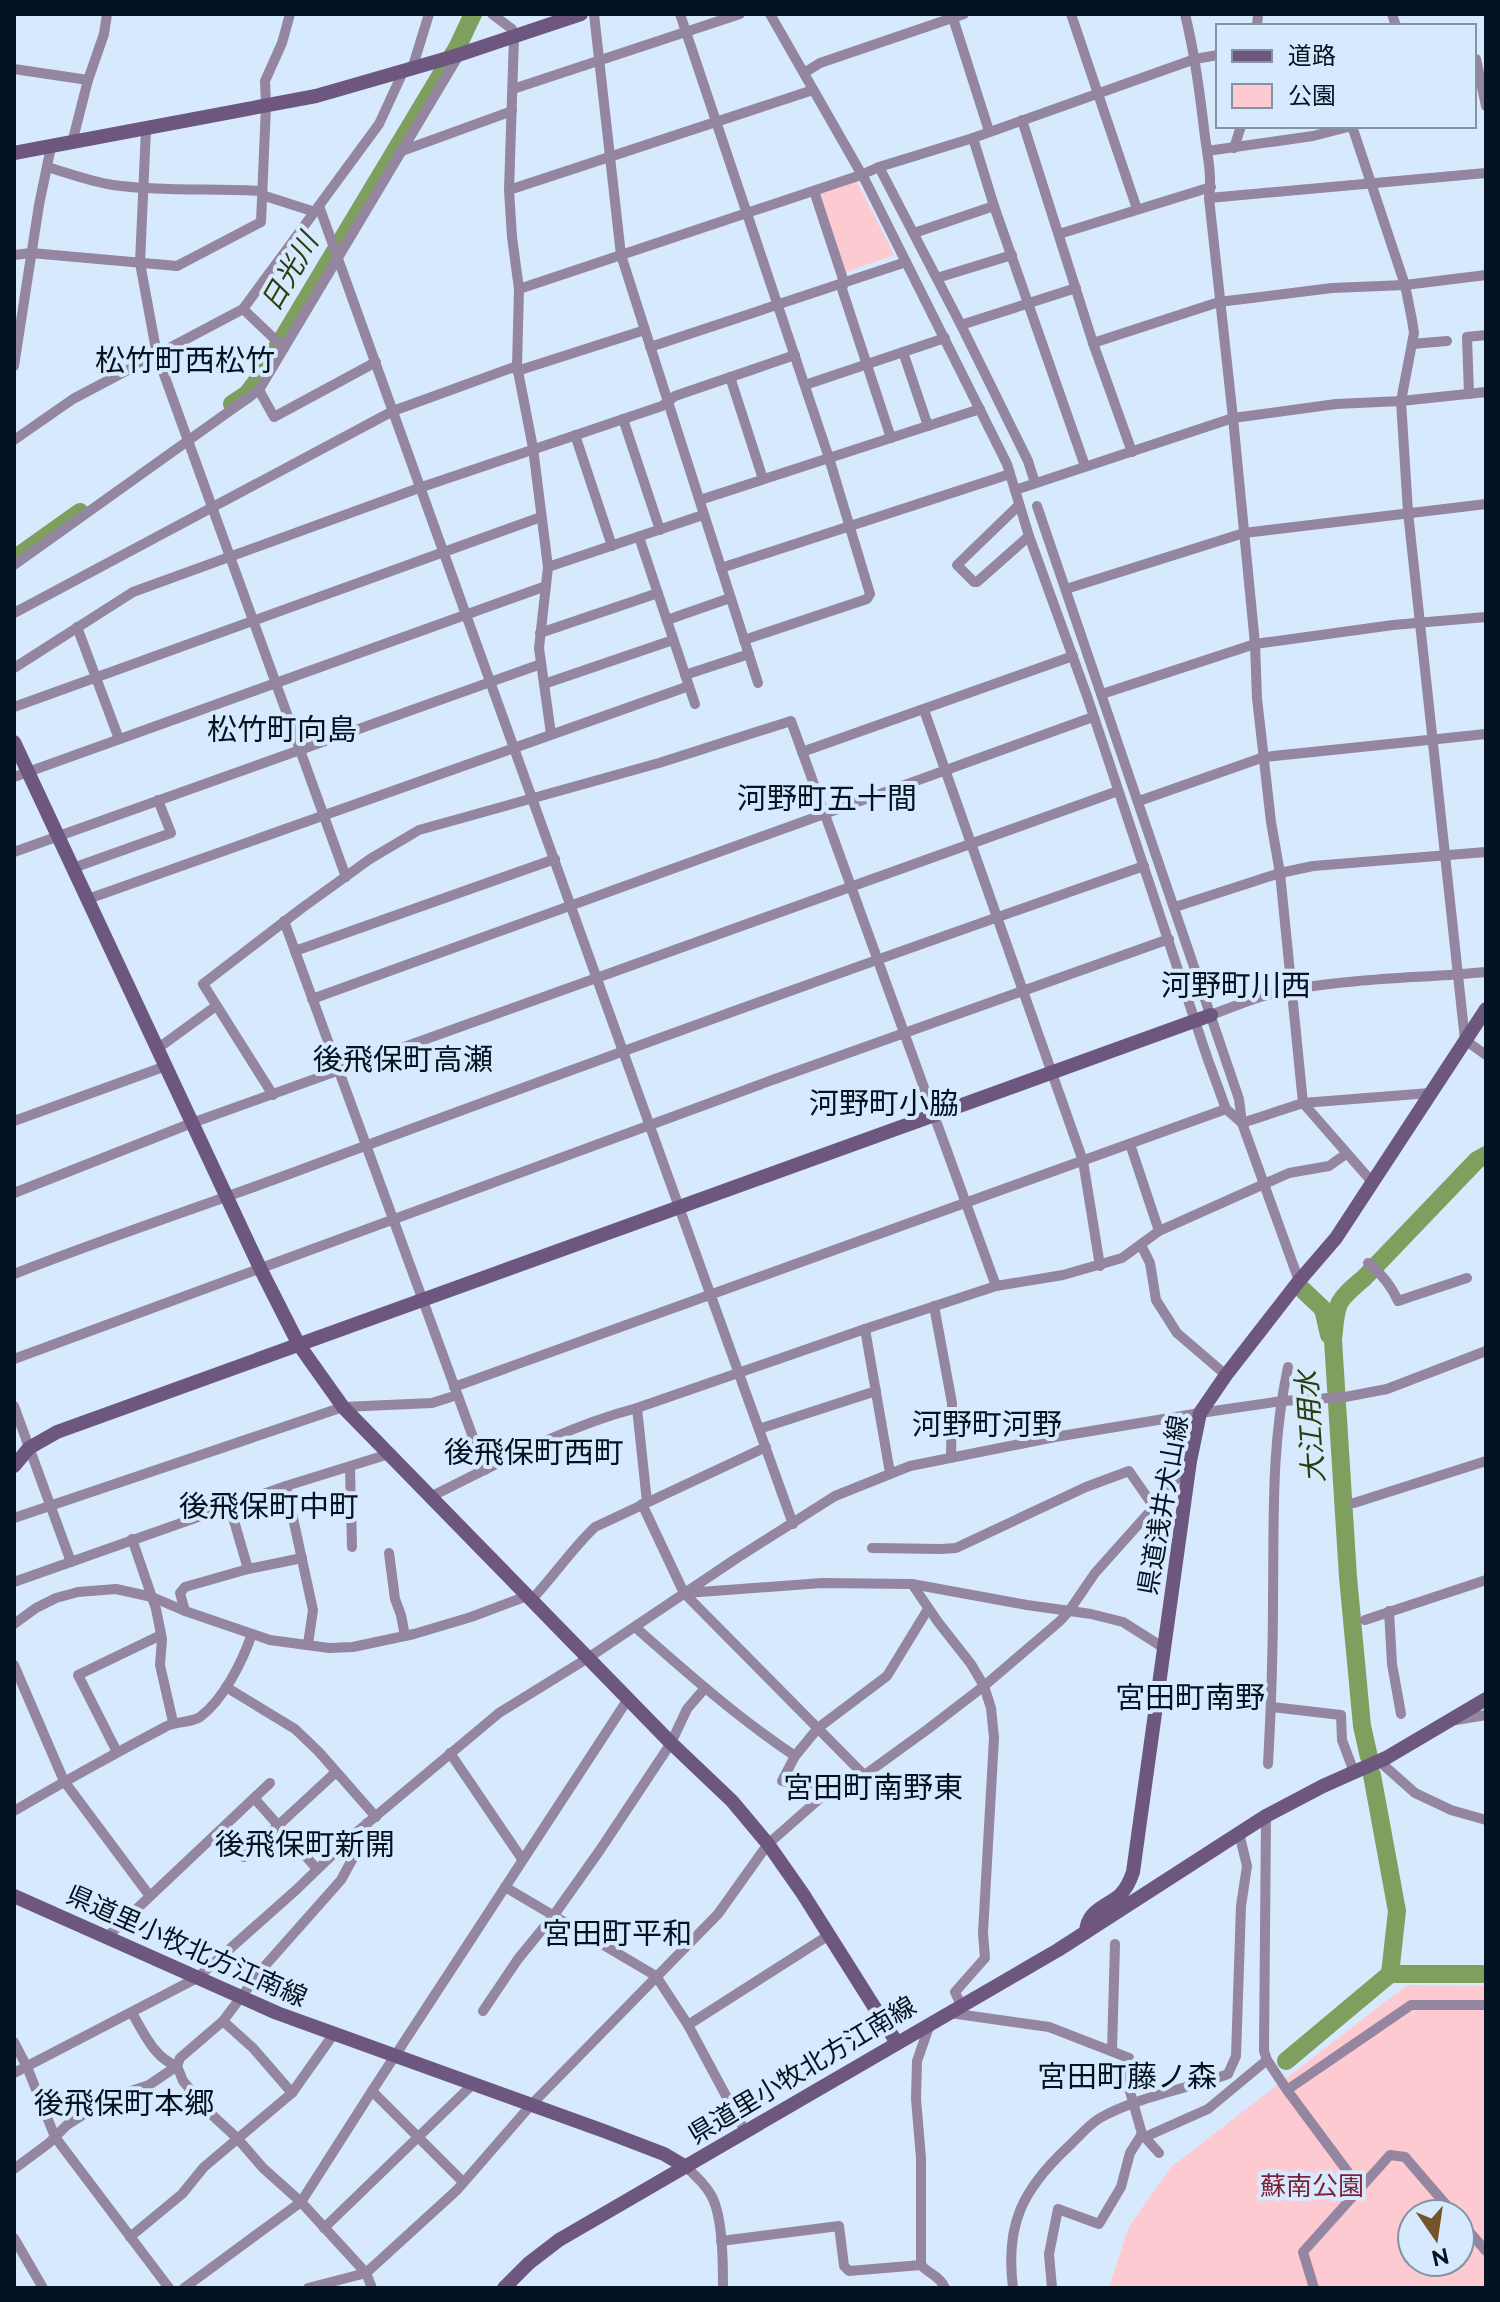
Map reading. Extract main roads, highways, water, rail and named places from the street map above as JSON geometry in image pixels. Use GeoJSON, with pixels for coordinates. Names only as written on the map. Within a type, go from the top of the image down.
{"type":"FeatureCollection","features":[{"type":"Feature","properties":{"kind":"waterway","name":"日光川"},"geometry":{"type":"LineString","coordinates":[[232,404],[247,394],[257,381],[457,48],[473,14]]}},
{"type":"Feature","properties":{"kind":"waterway","name":"日光川"},"geometry":{"type":"LineString","coordinates":[[14,559],[80,512]]}},
{"type":"Feature","properties":{"kind":"waterway","name":"大江用水"},"geometry":{"type":"LineString","coordinates":[[1369,1757],[1362,1726],[1348,1577],[1333,1340],[1337,1311],[1347,1293],[1477,1160],[1486,1155]]}},
{"type":"Feature","properties":{"kind":"waterway"},"geometry":{"type":"LineString","coordinates":[[1303,1290],[1323,1309],[1329,1335]]}},
{"type":"Feature","properties":{"kind":"waterway","name":"大江用水"},"geometry":{"type":"LineString","coordinates":[[1372,1775],[1397,1911],[1390,1974]]}},
{"type":"Feature","properties":{"kind":"waterway"},"geometry":{"type":"LineString","coordinates":[[1286,2061],[1390,1974],[1486,1974]]}},
{"type":"Feature","properties":{"kind":"district","name":"松竹町西松竹"},"geometry":{"type":"Point","coordinates":[185,361]}},
{"type":"Feature","properties":{"kind":"district","name":"松竹町向島"},"geometry":{"type":"Point","coordinates":[282,730]}},
{"type":"Feature","properties":{"kind":"district","name":"河野町五十間"},"geometry":{"type":"Point","coordinates":[827,799]}},
{"type":"Feature","properties":{"kind":"district","name":"河野町川西"},"geometry":{"type":"Point","coordinates":[1236,986]}},
{"type":"Feature","properties":{"kind":"district","name":"後飛保町高瀬"},"geometry":{"type":"Point","coordinates":[403,1060]}},
{"type":"Feature","properties":{"kind":"district","name":"河野町小脇"},"geometry":{"type":"Point","coordinates":[884,1104]}},
{"type":"Feature","properties":{"kind":"district","name":"河野町河野"},"geometry":{"type":"Point","coordinates":[987,1425]}},
{"type":"Feature","properties":{"kind":"district","name":"後飛保町西町"},"geometry":{"type":"Point","coordinates":[534,1453]}},
{"type":"Feature","properties":{"kind":"district","name":"後飛保町中町"},"geometry":{"type":"Point","coordinates":[269,1507]}},
{"type":"Feature","properties":{"kind":"district","name":"宮田町南野"},"geometry":{"type":"Point","coordinates":[1190,1698]}},
{"type":"Feature","properties":{"kind":"district","name":"宮田町南野東"},"geometry":{"type":"Point","coordinates":[873,1788]}},
{"type":"Feature","properties":{"kind":"district","name":"後飛保町新開"},"geometry":{"type":"Point","coordinates":[305,1845]}},
{"type":"Feature","properties":{"kind":"district","name":"宮田町平和"},"geometry":{"type":"Point","coordinates":[617,1934]}},
{"type":"Feature","properties":{"kind":"district","name":"宮田町藤ノ森"},"geometry":{"type":"Point","coordinates":[1127,2077]}},
{"type":"Feature","properties":{"kind":"district","name":"後飛保町本郷"},"geometry":{"type":"Point","coordinates":[124,2104]}},
{"type":"Feature","properties":{"kind":"park label","name":"蘇南公園"},"geometry":{"type":"Point","coordinates":[1312,2186]}}]}
